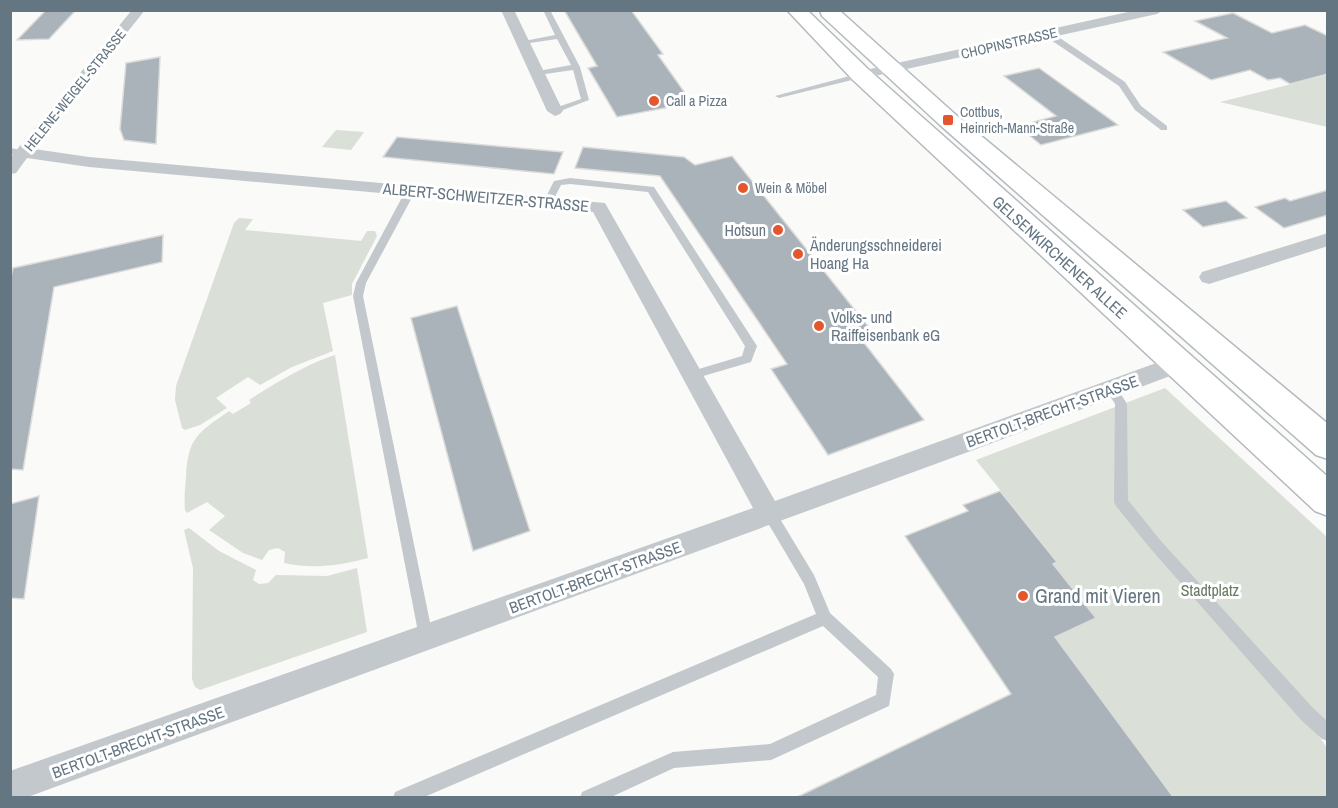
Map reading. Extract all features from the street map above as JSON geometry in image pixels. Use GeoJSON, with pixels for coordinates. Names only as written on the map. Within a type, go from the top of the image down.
{"type":"FeatureCollection","features":[{"type":"Feature","properties":{"kind":"main road","name":"GELSENKIRCHENER ALLEE"},"geometry":{"type":"LineString","coordinates":[[796,10],[861,75],[1328,500]]}},
{"type":"Feature","properties":{"kind":"main road","name":"GELSENKIRCHENER ALLEE"},"geometry":{"type":"LineString","coordinates":[[828,10],[890,70],[1328,445]]}},
{"type":"Feature","properties":{"kind":"street","name":"HELENE-WEIGEL-STRASSE"},"geometry":{"type":"LineString","coordinates":[[10,169],[17,152],[139,10]]}},
{"type":"Feature","properties":{"kind":"street"},"geometry":{"type":"LineString","coordinates":[[507,10],[555,111]]}},
{"type":"Feature","properties":{"kind":"street","name":"CHOPINSTRASSE"},"geometry":{"type":"LineString","coordinates":[[861,75],[1157,10]]}},
{"type":"Feature","properties":{"kind":"street"},"geometry":{"type":"LineString","coordinates":[[1077,15],[1091,24]]}},
{"type":"Feature","properties":{"kind":"street","name":"ALBERT-SCHWEITZER-STRASSE"},"geometry":{"type":"LineString","coordinates":[[17,152],[89,162],[599,207],[770,513]]}},
{"type":"Feature","properties":{"kind":"street"},"geometry":{"type":"LineString","coordinates":[[1209,277],[1328,239]]}},
{"type":"Feature","properties":{"kind":"street","name":"BERTOLT-BRECHT-STRASSE"},"geometry":{"type":"LineString","coordinates":[[10,787],[40,787],[426,637],[1178,364]]}},
{"type":"Feature","properties":{"kind":"lane"},"geometry":{"type":"LineString","coordinates":[[546,10],[576,67],[585,100],[555,111]]}},
{"type":"Feature","properties":{"kind":"lane"},"geometry":{"type":"LineString","coordinates":[[1048,34],[1122,84],[1138,108],[1164,128]]}},
{"type":"Feature","properties":{"kind":"lane"},"geometry":{"type":"LineString","coordinates":[[523,42],[560,36]]}},
{"type":"Feature","properties":{"kind":"lane"},"geometry":{"type":"LineString","coordinates":[[538,73],[576,67]]}},
{"type":"Feature","properties":{"kind":"lane"},"geometry":{"type":"LineString","coordinates":[[779,96],[861,75]]}},
{"type":"Feature","properties":{"kind":"lane"},"geometry":{"type":"LineString","coordinates":[[549,201],[557,183],[570,181],[651,189],[751,346],[747,359],[693,375]]}},
{"type":"Feature","properties":{"kind":"lane"},"geometry":{"type":"LineString","coordinates":[[411,190],[361,283],[358,296],[426,637]]}},
{"type":"Feature","properties":{"kind":"lane"},"geometry":{"type":"LineString","coordinates":[[1112,389],[1121,404],[1121,502],[1155,544],[1328,733]]}},
{"type":"Feature","properties":{"kind":"lane"},"geometry":{"type":"LineString","coordinates":[[588,798],[673,760],[771,752],[883,700],[886,674],[825,618],[809,580],[770,513]]}},
{"type":"Feature","properties":{"kind":"lane"},"geometry":{"type":"LineString","coordinates":[[401,798],[825,618]]}},
{"type":"Feature","properties":{"kind":"green space"},"geometry":{"type":"Polygon","coordinates":[[[1327,75],[1327,127],[1220,102],[1327,75]]]}},
{"type":"Feature","properties":{"kind":"green space"},"geometry":{"type":"Polygon","coordinates":[[[336,130],[364,132],[351,150],[322,147],[336,130]]]}},
{"type":"Feature","properties":{"kind":"green space"},"geometry":{"type":"Polygon","coordinates":[[[239,218],[253,219],[245,230],[361,241],[367,231],[375,231],[377,236],[352,284],[352,295],[323,303],[333,351],[292,367],[260,385],[248,377],[216,398],[227,408],[200,425],[185,430],[182,428],[175,400],[176,386],[234,223],[239,218]]]}},
{"type":"Feature","properties":{"kind":"green space"},"geometry":{"type":"Polygon","coordinates":[[[335,355],[368,558],[336,565],[306,566],[284,563],[285,552],[278,548],[269,550],[262,560],[243,553],[209,530],[225,516],[207,502],[187,513],[185,510],[187,464],[192,444],[202,431],[229,411],[233,414],[251,403],[249,400],[280,381],[335,355]]]}},
{"type":"Feature","properties":{"kind":"green space","name":"Stadtplatz"},"geometry":{"type":"Polygon","coordinates":[[[1165,388],[1327,537],[1327,723],[1319,736],[1327,748],[1327,797],[1174,797],[1074,663],[1029,649],[1096,618],[1053,564],[1057,561],[976,460],[1165,388]]]}},
{"type":"Feature","properties":{"kind":"green space"},"geometry":{"type":"Polygon","coordinates":[[[189,528],[219,551],[256,570],[253,580],[259,584],[268,583],[276,575],[327,576],[357,568],[367,632],[200,690],[195,687],[192,679],[193,568],[184,530],[189,528]]]}},
{"type":"Feature","properties":{"kind":"building"},"geometry":{"type":"Polygon","coordinates":[[[46,10],[76,10],[49,39],[17,40],[46,10]]]}},
{"type":"Feature","properties":{"kind":"building"},"geometry":{"type":"Polygon","coordinates":[[[564,10],[631,10],[663,54],[658,55],[690,100],[679,102],[681,105],[617,117],[588,68],[597,66],[564,10]]]}},
{"type":"Feature","properties":{"kind":"building"},"geometry":{"type":"Polygon","coordinates":[[[1233,13],[1272,33],[1305,25],[1328,36],[1328,74],[1290,84],[1280,78],[1268,80],[1250,70],[1211,80],[1163,52],[1227,38],[1195,21],[1233,13]]]}},
{"type":"Feature","properties":{"kind":"building"},"geometry":{"type":"Polygon","coordinates":[[[160,57],[156,144],[124,140],[120,129],[126,63],[160,57]]]}},
{"type":"Feature","properties":{"kind":"building"},"geometry":{"type":"Polygon","coordinates":[[[1039,68],[1118,125],[1041,145],[1018,126],[1056,116],[1004,76],[1039,68]]]}},
{"type":"Feature","properties":{"kind":"building"},"geometry":{"type":"Polygon","coordinates":[[[397,137],[563,152],[554,174],[383,157],[397,137]]]}},
{"type":"Feature","properties":{"kind":"building"},"geometry":{"type":"Polygon","coordinates":[[[583,147],[684,157],[695,165],[732,156],[875,335],[861,339],[924,420],[828,455],[771,369],[787,364],[660,176],[575,168],[583,147]]]}},
{"type":"Feature","properties":{"kind":"building"},"geometry":{"type":"Polygon","coordinates":[[[1328,190],[1328,215],[1284,228],[1255,207],[1285,198],[1290,201],[1328,190]]]}},
{"type":"Feature","properties":{"kind":"building"},"geometry":{"type":"Polygon","coordinates":[[[1226,201],[1247,218],[1203,227],[1183,210],[1226,201]]]}},
{"type":"Feature","properties":{"kind":"building"},"geometry":{"type":"Polygon","coordinates":[[[163,235],[162,262],[54,287],[23,470],[10,469],[10,281],[13,268],[163,235]]]}},
{"type":"Feature","properties":{"kind":"building"},"geometry":{"type":"Polygon","coordinates":[[[457,306],[530,531],[473,551],[411,318],[457,306]]]}},
{"type":"Feature","properties":{"kind":"building"},"geometry":{"type":"Polygon","coordinates":[[[1000,491],[1057,562],[1053,564],[1096,618],[1055,637],[1174,798],[795,798],[1011,694],[905,536],[968,511],[963,505],[1000,491]]]}},
{"type":"Feature","properties":{"kind":"building"},"geometry":{"type":"Polygon","coordinates":[[[39,496],[24,599],[10,598],[10,504],[39,496]]]}},
{"type":"Feature","properties":{"kind":"place","name":"Call a Pizza"},"geometry":{"type":"Point","coordinates":[654,101]}},
{"type":"Feature","properties":{"kind":"place","name":"Cottbus, Heinrich-Mann-Straße"},"geometry":{"type":"Point","coordinates":[948,120]}},
{"type":"Feature","properties":{"kind":"place","name":"Wein & Möbel"},"geometry":{"type":"Point","coordinates":[743,188]}},
{"type":"Feature","properties":{"kind":"place","name":"Hotsun"},"geometry":{"type":"Point","coordinates":[778,230]}},
{"type":"Feature","properties":{"kind":"place","name":"Änderungsschneiderei Hoang Ha"},"geometry":{"type":"Point","coordinates":[798,254]}},
{"type":"Feature","properties":{"kind":"place","name":"Volks- und Raiffeisenbank eG"},"geometry":{"type":"Point","coordinates":[819,326]}},
{"type":"Feature","properties":{"kind":"place","name":"Grand mit Vieren"},"geometry":{"type":"Point","coordinates":[1023,596]}}]}
